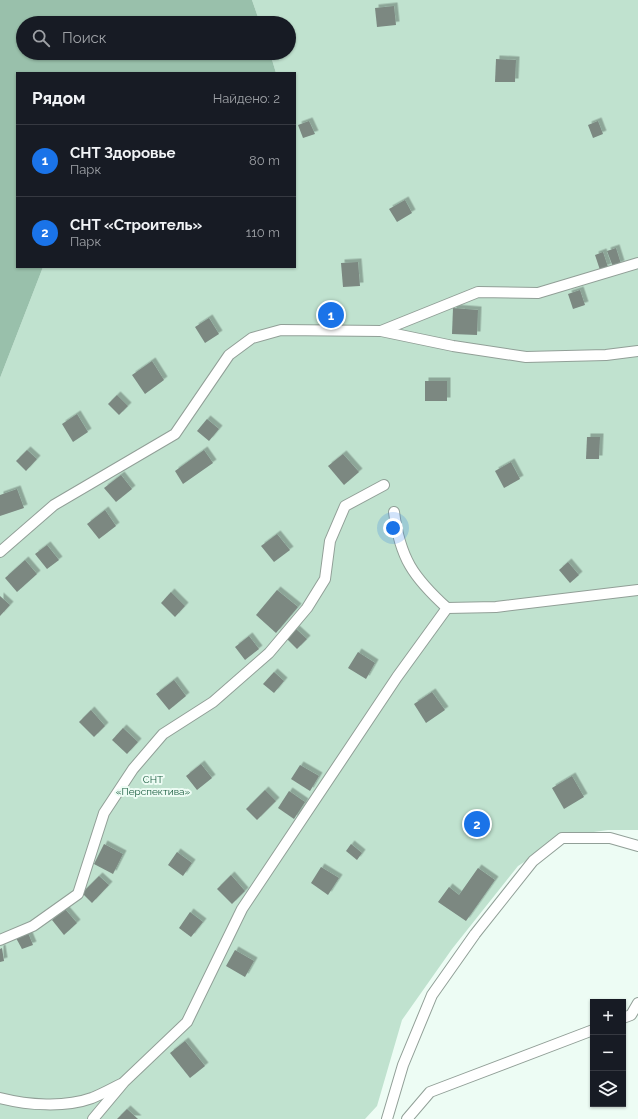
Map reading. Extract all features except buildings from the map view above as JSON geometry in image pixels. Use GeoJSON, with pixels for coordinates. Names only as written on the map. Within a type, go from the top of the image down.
{"type":"FeatureCollection","features":[{"type":"Feature","properties":{"kind":"lane"},"geometry":{"type":"LineString","coordinates":[[381,331],[478,292],[538,293],[638,264]]}},
{"type":"Feature","properties":{"kind":"lane"},"geometry":{"type":"LineString","coordinates":[[0,552],[54,505],[174,434],[229,355],[252,338],[281,330],[381,331],[453,346],[526,357],[606,355],[638,351]]}},
{"type":"Feature","properties":{"kind":"lane"},"geometry":{"type":"LineString","coordinates":[[0,940],[33,926],[78,894],[104,813],[133,769],[164,734],[213,702],[269,653],[307,608],[325,579],[330,541],[345,506],[384,485]]}},
{"type":"Feature","properties":{"kind":"lane"},"geometry":{"type":"LineString","coordinates":[[394,512],[397,538],[406,561],[424,588],[447,608],[496,607],[638,590]]}},
{"type":"Feature","properties":{"kind":"lane"},"geometry":{"type":"LineString","coordinates":[[93,1119],[124,1082],[187,1022],[242,909],[397,677],[447,608]]}},
{"type":"Feature","properties":{"kind":"lane"},"geometry":{"type":"LineString","coordinates":[[387,1119],[403,1065],[432,995],[475,934],[533,861],[562,838],[610,838],[638,846]]}},
{"type":"Feature","properties":{"kind":"lane"},"geometry":{"type":"LineString","coordinates":[[626,1017],[631,1015],[638,1003]]}},
{"type":"Feature","properties":{"kind":"lane"},"geometry":{"type":"LineString","coordinates":[[407,1119],[430,1092],[590,1031]]}},
{"type":"Feature","properties":{"kind":"lane"},"geometry":{"type":"LineString","coordinates":[[0,1098],[13,1101],[55,1105],[91,1098],[124,1082]]}},
{"type":"Feature","properties":{"kind":"green space"},"geometry":{"type":"Polygon","coordinates":[[[0,0],[252,0],[258,16],[16,16],[16,60],[272,60],[276,72],[16,72],[16,268],[43,268],[0,378],[0,0]]]}},
{"type":"Feature","properties":{"kind":"green space","name":"СНТ «Перспектива»"},"geometry":{"type":"Polygon","coordinates":[[[252,0],[638,0],[638,830],[608,830],[565,836],[518,866],[452,949],[402,1020],[377,1106],[365,1119],[0,1119],[0,378],[43,268],[296,268],[296,72],[276,72],[272,60],[296,60],[296,16],[258,16],[252,0]]]}},
{"type":"Feature","properties":{"kind":"place","name":"СНТ Здоровье"},"geometry":{"type":"Point","coordinates":[331,315]}},
{"type":"Feature","properties":{"kind":"place","name":"СНТ «Строитель»"},"geometry":{"type":"Point","coordinates":[477,824]}}]}
